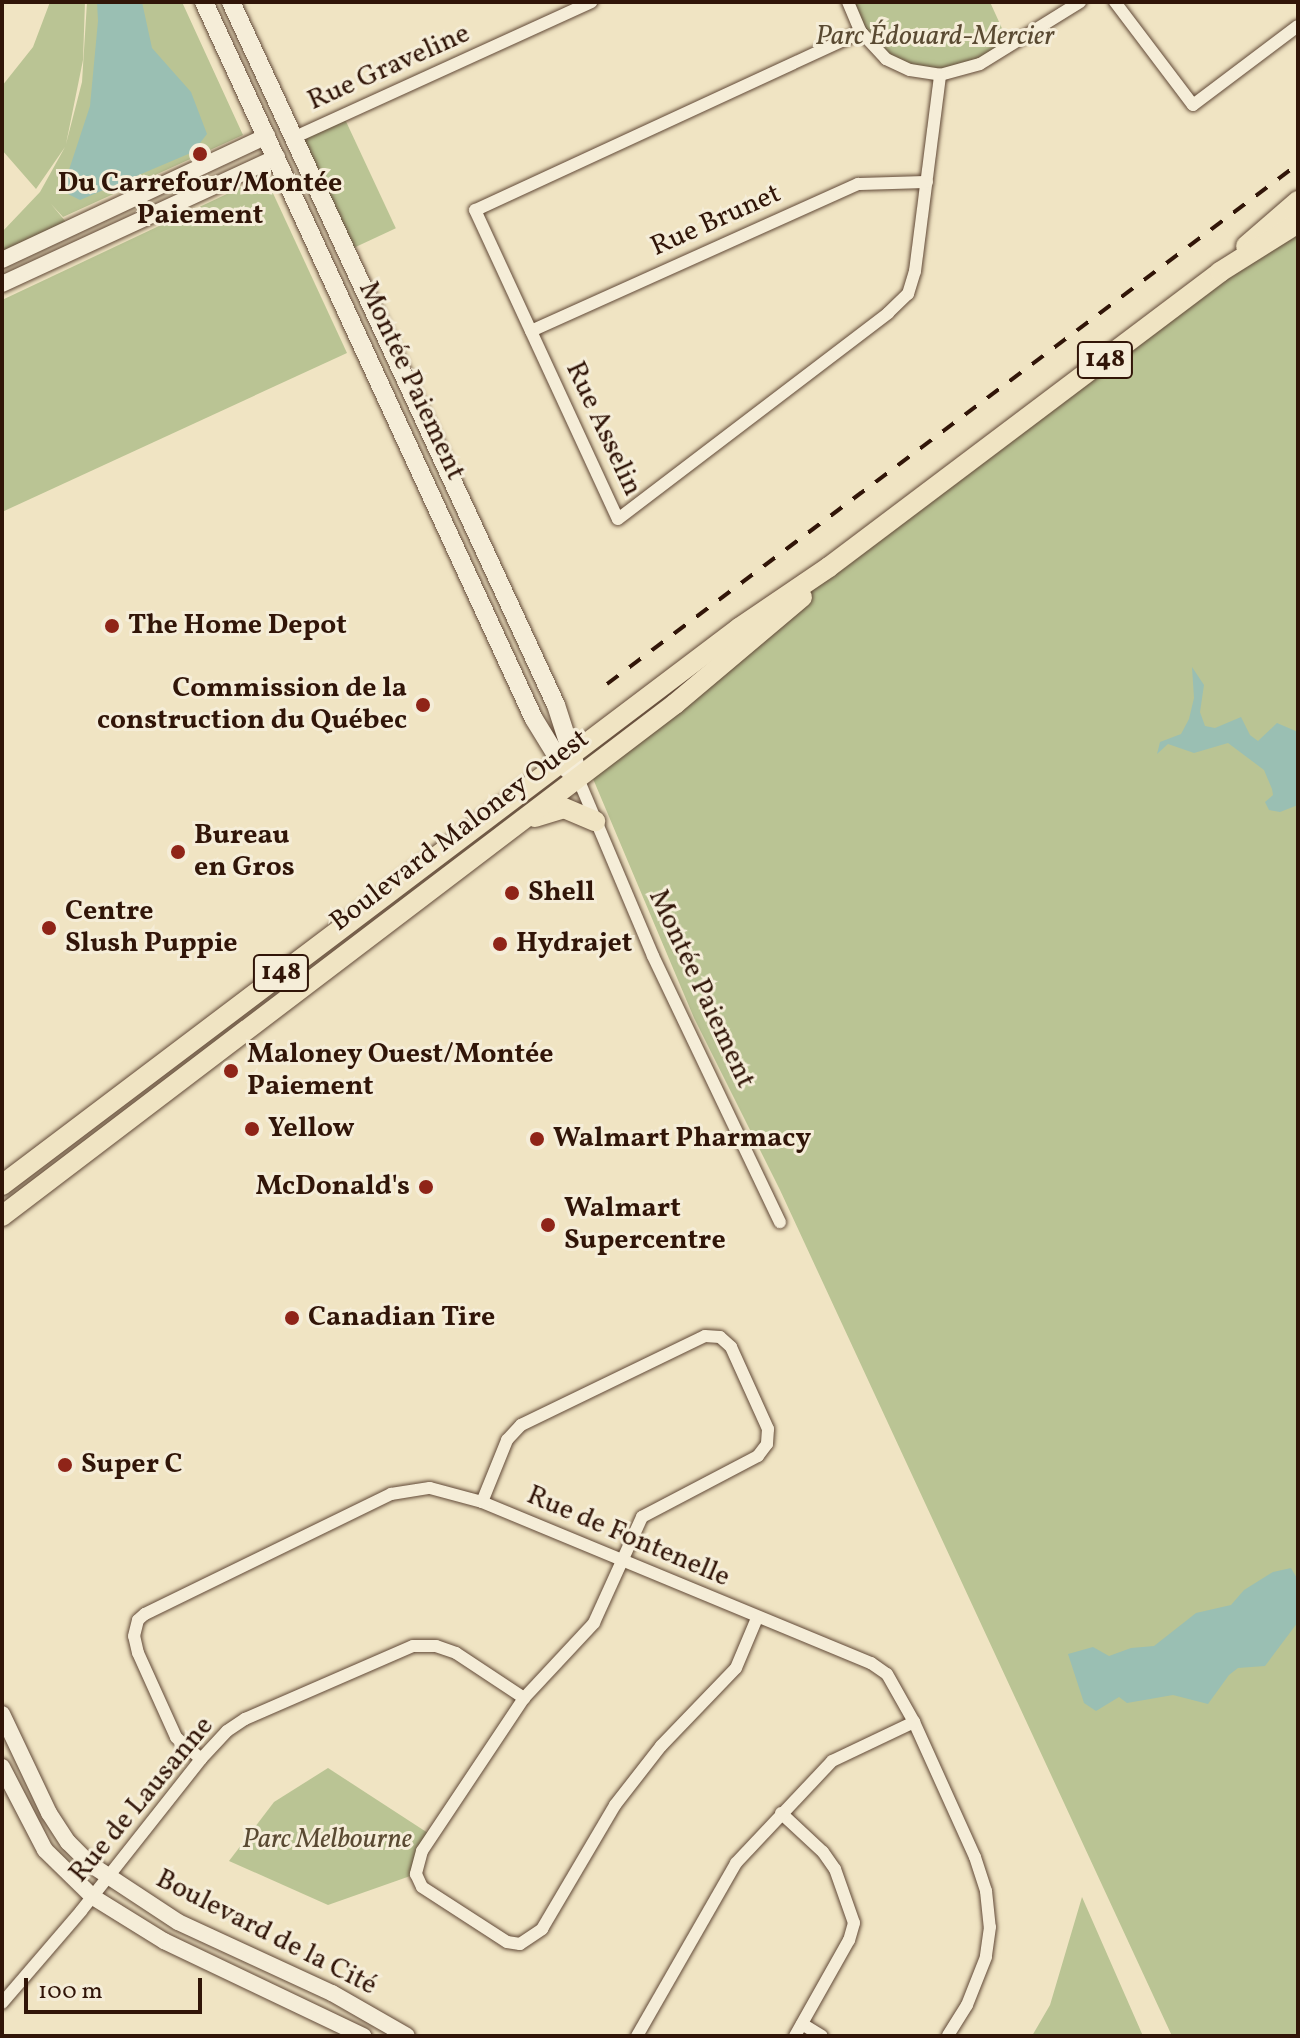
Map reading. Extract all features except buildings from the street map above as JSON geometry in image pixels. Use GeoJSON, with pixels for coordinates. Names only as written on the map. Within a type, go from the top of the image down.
{"type":"FeatureCollection","features":[{"type":"Feature","properties":{"kind":"main road","name":"Montée Paiement"},"geometry":{"type":"LineString","coordinates":[[204,2],[534,719],[567,758],[577,776]]}},
{"type":"Feature","properties":{"kind":"main road","name":"Montée Paiement"},"geometry":{"type":"LineString","coordinates":[[231,2],[562,719],[567,758]]}},
{"type":"Feature","properties":{"kind":"main road"},"geometry":{"type":"LineString","coordinates":[[267,136],[293,138]]}},
{"type":"Feature","properties":{"kind":"main road"},"geometry":{"type":"LineString","coordinates":[[277,157],[293,138]]}},
{"type":"Feature","properties":{"kind":"main road","name":"Boulevard Maloney Ouest"},"geometry":{"type":"LineString","coordinates":[[1220,272],[1298,201]]}},
{"type":"Feature","properties":{"kind":"main road","name":"Boulevard Maloney Ouest"},"geometry":{"type":"LineString","coordinates":[[2,1185],[739,628],[829,567],[1220,272],[1298,223]]}},
{"type":"Feature","properties":{"kind":"main road","name":"Boulevard Maloney Ouest"},"geometry":{"type":"LineString","coordinates":[[2,1216],[720,669],[789,610],[829,567]]}},
{"type":"Feature","properties":{"kind":"main road"},"geometry":{"type":"LineString","coordinates":[[493,840],[554,809],[573,809],[595,821]]}},
{"type":"Feature","properties":{"kind":"street","name":"Rue Graveline"},"geometry":{"type":"LineString","coordinates":[[293,138],[592,2]]}},
{"type":"Feature","properties":{"kind":"street"},"geometry":{"type":"LineString","coordinates":[[848,2],[861,32],[886,59],[910,70],[940,75],[980,64],[1080,2]]}},
{"type":"Feature","properties":{"kind":"street"},"geometry":{"type":"LineString","coordinates":[[1115,2],[1193,105],[1298,26]]}},
{"type":"Feature","properties":{"kind":"street","name":"Rue Asselin"},"geometry":{"type":"LineString","coordinates":[[861,32],[475,210],[618,519],[899,303],[912,284],[940,75]]}},
{"type":"Feature","properties":{"kind":"street"},"geometry":{"type":"LineString","coordinates":[[2,260],[267,136]]}},
{"type":"Feature","properties":{"kind":"street"},"geometry":{"type":"LineString","coordinates":[[2,284],[277,157]]}},
{"type":"Feature","properties":{"kind":"street","name":"Rue Brunet"},"geometry":{"type":"LineString","coordinates":[[531,331],[858,184],[927,182]]}},
{"type":"Feature","properties":{"kind":"street","name":"Montée Paiement"},"geometry":{"type":"LineString","coordinates":[[577,776],[653,956],[780,1222]]}},
{"type":"Feature","properties":{"kind":"street"},"geometry":{"type":"LineString","coordinates":[[482,1502],[507,1440],[521,1425],[695,1339],[720,1337],[731,1347],[766,1422],[767,1444],[751,1461],[646,1512],[638,1523],[624,1562],[594,1623],[524,1698],[431,1835],[416,1866],[418,1881],[428,1893],[513,1944],[533,1939],[542,1929],[615,1805],[661,1746],[736,1668],[757,1618]]}},
{"type":"Feature","properties":{"kind":"street","name":"Rue de Fontenelle"},"geometry":{"type":"LineString","coordinates":[[201,1759],[176,1737],[138,1653],[136,1628],[145,1614],[403,1490],[443,1489],[482,1502],[880,1668],[894,1682],[975,1857],[988,1908],[989,1942],[981,1974],[948,2036]]}},
{"type":"Feature","properties":{"kind":"street","name":"Rue de Lausanne"},"geometry":{"type":"LineString","coordinates":[[2,2003],[93,1897],[201,1759],[227,1731],[259,1712],[413,1646],[436,1646],[456,1653],[524,1698]]}},
{"type":"Feature","properties":{"kind":"street","name":"Boulevard de la Cité"},"geometry":{"type":"LineString","coordinates":[[2,1714],[58,1828],[78,1853],[108,1878],[178,1922],[332,1993],[407,2036]]}},
{"type":"Feature","properties":{"kind":"street"},"geometry":{"type":"LineString","coordinates":[[637,2036],[660,2002],[724,1879],[781,1813],[832,1761],[914,1722]]}},
{"type":"Feature","properties":{"kind":"street","name":"Boulevard de la Cité"},"geometry":{"type":"LineString","coordinates":[[2,1767],[45,1850],[93,1897],[164,1941],[363,2036]]}},
{"type":"Feature","properties":{"kind":"street"},"geometry":{"type":"LineString","coordinates":[[781,1813],[823,1852],[835,1869],[854,1923],[849,1940],[798,2030],[822,2036]]}},
{"type":"Feature","properties":{"kind":"green space"},"geometry":{"type":"Polygon","coordinates":[[[50,2],[85,2],[83,60],[66,144],[82,82],[87,2],[182,2],[243,135],[63,217],[51,204],[71,228],[2,260],[2,232],[40,192],[65,147],[36,189],[2,150],[2,86],[33,47],[50,2]]]}},
{"type":"Feature","properties":{"kind":"green space","name":"Parc Édouard-Mercier"},"geometry":{"type":"Polygon","coordinates":[[[848,2],[990,2],[1010,46],[953,74],[886,59],[848,2]]]}},
{"type":"Feature","properties":{"kind":"green space"},"geometry":{"type":"Polygon","coordinates":[[[343,115],[396,228],[346,252],[293,138],[343,115]]]}},
{"type":"Feature","properties":{"kind":"green space"},"geometry":{"type":"Polygon","coordinates":[[[265,176],[347,353],[2,512],[2,300],[265,176]]]}},
{"type":"Feature","properties":{"kind":"green space"},"geometry":{"type":"Polygon","coordinates":[[[1298,223],[1298,2036],[1172,2036],[780,1190],[694,1018],[591,774],[829,567],[1298,223]]]}},
{"type":"Feature","properties":{"kind":"green space","name":"Parc Melbourne"},"geometry":{"type":"Polygon","coordinates":[[[328,1768],[431,1835],[416,1874],[328,1905],[229,1861],[274,1802],[328,1768]]]}},
{"type":"Feature","properties":{"kind":"green space"},"geometry":{"type":"Polygon","coordinates":[[[1082,1897],[1143,2036],[1032,2036],[1050,2005],[1082,1897]]]}},
{"type":"Feature","properties":{"kind":"water"},"geometry":{"type":"Polygon","coordinates":[[[97,2],[142,2],[152,48],[191,92],[207,134],[193,152],[80,200],[68,194],[65,182],[90,106],[97,2]]]}},
{"type":"Feature","properties":{"kind":"water"},"geometry":{"type":"Polygon","coordinates":[[[1192,667],[1204,685],[1200,712],[1205,726],[1215,728],[1241,717],[1250,735],[1258,741],[1277,723],[1298,732],[1298,805],[1280,812],[1269,810],[1265,802],[1273,795],[1264,770],[1228,743],[1194,753],[1168,744],[1157,754],[1160,742],[1181,734],[1189,719],[1194,698],[1192,667]]]}},
{"type":"Feature","properties":{"kind":"water"},"geometry":{"type":"Polygon","coordinates":[[[1291,1568],[1298,1580],[1298,1622],[1265,1666],[1238,1668],[1229,1675],[1208,1704],[1173,1695],[1127,1703],[1119,1697],[1096,1711],[1084,1703],[1068,1654],[1093,1647],[1109,1656],[1131,1648],[1154,1646],[1196,1613],[1231,1605],[1244,1590],[1273,1572],[1291,1568]]]}},
{"type":"Feature","properties":{"kind":"railway"},"geometry":{"type":"LineString","coordinates":[[607,684],[1298,164]]}},
{"type":"Feature","properties":{"kind":"place","name":"Du Carrefour/Montée Paiement"},"geometry":{"type":"Point","coordinates":[200,154]}},
{"type":"Feature","properties":{"kind":"place","name":"The Home Depot"},"geometry":{"type":"Point","coordinates":[112,626]}},
{"type":"Feature","properties":{"kind":"place","name":"Commission de la construction du Québec"},"geometry":{"type":"Point","coordinates":[423,705]}},
{"type":"Feature","properties":{"kind":"place","name":"Bureau en Gros"},"geometry":{"type":"Point","coordinates":[178,852]}},
{"type":"Feature","properties":{"kind":"place","name":"Shell"},"geometry":{"type":"Point","coordinates":[512,893]}},
{"type":"Feature","properties":{"kind":"place","name":"Centre Slush Puppie"},"geometry":{"type":"Point","coordinates":[49,928]}},
{"type":"Feature","properties":{"kind":"place","name":"Hydrajet"},"geometry":{"type":"Point","coordinates":[500,944]}},
{"type":"Feature","properties":{"kind":"place","name":"Maloney Ouest/Montée Paiement"},"geometry":{"type":"Point","coordinates":[231,1071]}},
{"type":"Feature","properties":{"kind":"place","name":"Yellow"},"geometry":{"type":"Point","coordinates":[252,1129]}},
{"type":"Feature","properties":{"kind":"place","name":"Walmart Pharmacy"},"geometry":{"type":"Point","coordinates":[537,1139]}},
{"type":"Feature","properties":{"kind":"place","name":"McDonald's"},"geometry":{"type":"Point","coordinates":[426,1187]}},
{"type":"Feature","properties":{"kind":"place","name":"Walmart Supercentre"},"geometry":{"type":"Point","coordinates":[548,1225]}},
{"type":"Feature","properties":{"kind":"place","name":"Canadian Tire"},"geometry":{"type":"Point","coordinates":[292,1318]}},
{"type":"Feature","properties":{"kind":"place","name":"Super C"},"geometry":{"type":"Point","coordinates":[65,1465]}}]}
